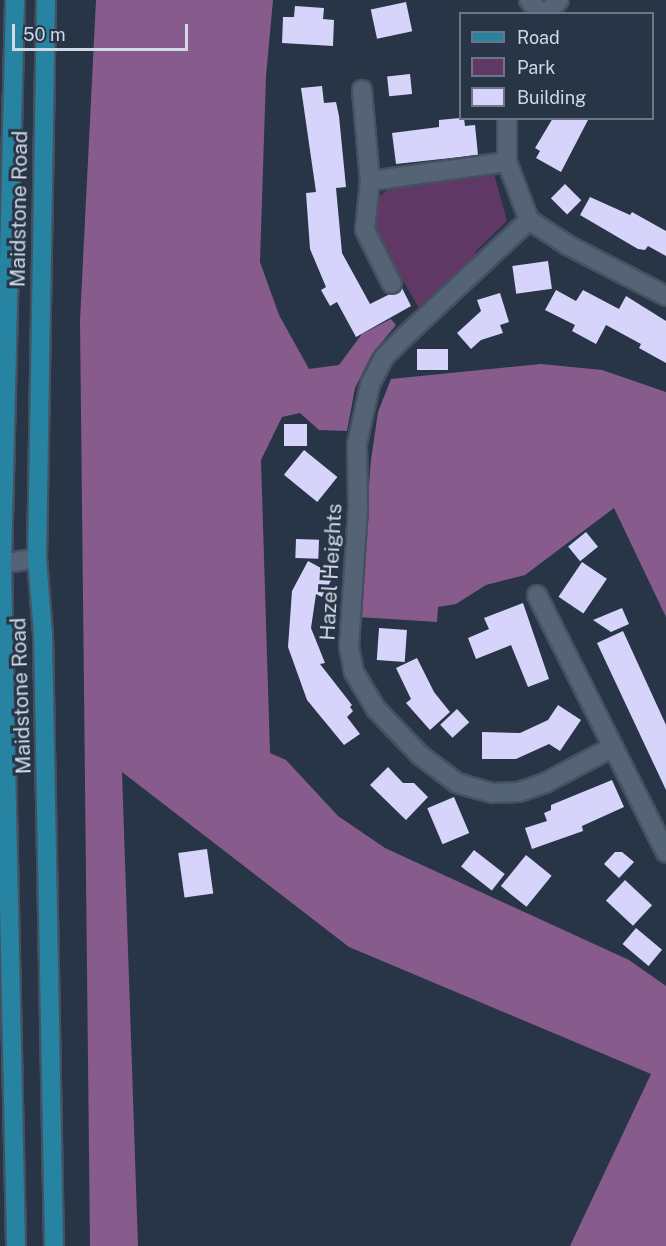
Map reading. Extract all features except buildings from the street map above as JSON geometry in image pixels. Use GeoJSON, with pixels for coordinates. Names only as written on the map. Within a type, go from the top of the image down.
{"type":"FeatureCollection","features":[{"type":"Feature","properties":{"kind":"main road","name":"Maidstone Road"},"geometry":{"type":"LineString","coordinates":[[15,0],[1,564],[16,1246]]}},
{"type":"Feature","properties":{"kind":"main road","name":"Maidstone Road"},"geometry":{"type":"LineString","coordinates":[[46,0],[37,558],[43,647],[54,1246]]}},
{"type":"Feature","properties":{"kind":"street"},"geometry":{"type":"LineString","coordinates":[[529,0],[539,12]]}},
{"type":"Feature","properties":{"kind":"street"},"geometry":{"type":"LineString","coordinates":[[548,12],[559,0]]}},
{"type":"Feature","properties":{"kind":"street"},"geometry":{"type":"LineString","coordinates":[[362,90],[370,181],[365,230],[392,284]]}},
{"type":"Feature","properties":{"kind":"street"},"geometry":{"type":"LineString","coordinates":[[507,120],[507,162],[529,220],[569,246],[666,296]]}},
{"type":"Feature","properties":{"kind":"street"},"geometry":{"type":"LineString","coordinates":[[370,181],[507,162]]}},
{"type":"Feature","properties":{"kind":"street","name":"Hazel Heights"},"geometry":{"type":"LineString","coordinates":[[529,220],[384,357],[370,385],[357,444],[358,508],[349,646],[354,672],[376,709],[420,755],[457,783],[493,793],[519,792],[545,783],[613,747]]}},
{"type":"Feature","properties":{"kind":"street"},"geometry":{"type":"LineString","coordinates":[[1,564],[37,558]]}},
{"type":"Feature","properties":{"kind":"street"},"geometry":{"type":"LineString","coordinates":[[537,595],[666,853]]}},
{"type":"Feature","properties":{"kind":"green space"},"geometry":{"type":"Polygon","coordinates":[[[494,174],[507,221],[475,252],[478,257],[419,308],[371,226],[376,199],[390,188],[494,174]]]}},
{"type":"Feature","properties":{"kind":"shaded area"},"geometry":{"type":"Polygon","coordinates":[[[96,0],[273,0],[266,76],[260,262],[279,315],[309,369],[339,365],[362,334],[391,319],[396,325],[372,354],[355,388],[347,431],[319,430],[300,413],[282,417],[261,460],[270,753],[286,760],[338,816],[385,848],[629,960],[666,986],[666,1246],[570,1246],[651,1074],[349,947],[122,772],[138,1246],[90,1246],[80,320],[96,0]]]}},
{"type":"Feature","properties":{"kind":"shaded area"},"geometry":{"type":"Polygon","coordinates":[[[541,364],[602,370],[666,392],[666,617],[614,508],[525,575],[486,585],[456,604],[438,607],[437,622],[358,617],[371,460],[378,412],[391,379],[541,364]]]}}]}
